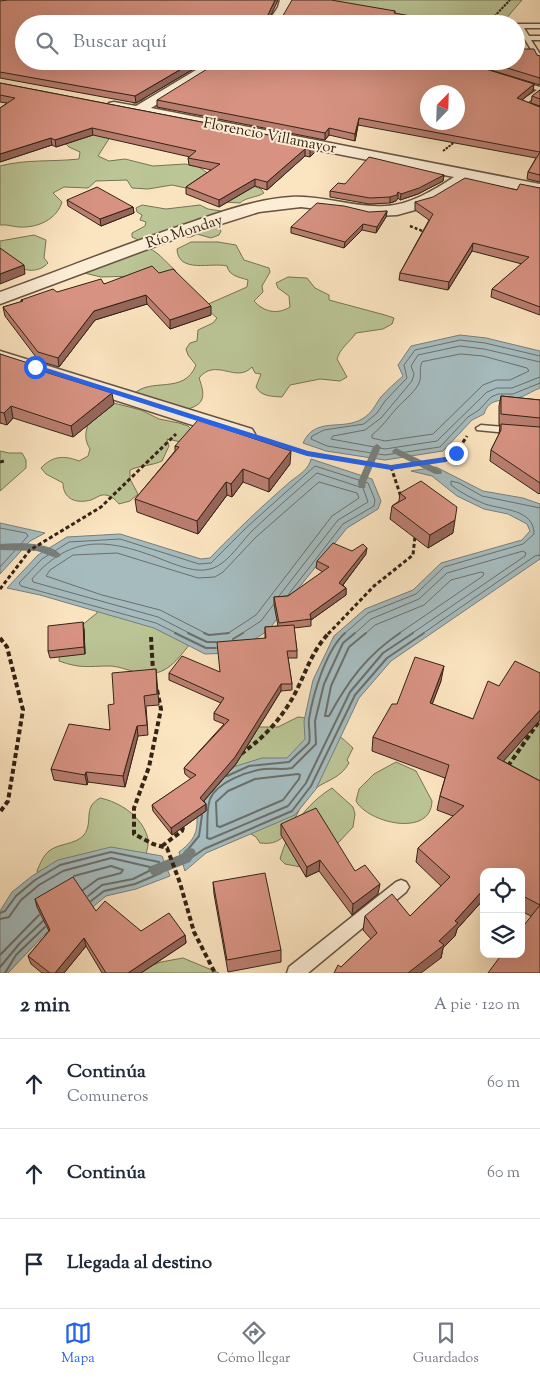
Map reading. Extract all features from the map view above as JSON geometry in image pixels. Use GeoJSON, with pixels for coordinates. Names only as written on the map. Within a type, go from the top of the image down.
{"type":"FeatureCollection","features":[{"type":"Feature","properties":{"kind":"street"},"geometry":{"type":"LineString","coordinates":[[279,15],[286,0]]}},
{"type":"Feature","properties":{"kind":"street"},"geometry":{"type":"LineString","coordinates":[[139,110],[205,70]]}},
{"type":"Feature","properties":{"kind":"street","name":"Florencio Villamayor"},"geometry":{"type":"LineString","coordinates":[[103,104],[240,128],[540,189]]}},
{"type":"Feature","properties":{"kind":"street"},"geometry":{"type":"LineString","coordinates":[[376,212],[397,209],[420,202],[448,189],[467,175]]}},
{"type":"Feature","properties":{"kind":"street","name":"Río Monday"},"geometry":{"type":"LineString","coordinates":[[0,298],[160,238],[272,205],[311,202],[342,205],[376,212]]}},
{"type":"Feature","properties":{"kind":"street"},"geometry":{"type":"LineString","coordinates":[[0,357],[244,434]]}},
{"type":"Feature","properties":{"kind":"lane"},"geometry":{"type":"LineString","coordinates":[[525,26],[540,26]]}},
{"type":"Feature","properties":{"kind":"lane"},"geometry":{"type":"LineString","coordinates":[[525,35],[540,60]]}},
{"type":"Feature","properties":{"kind":"lane"},"geometry":{"type":"LineString","coordinates":[[527,38],[540,38]]}},
{"type":"Feature","properties":{"kind":"lane"},"geometry":{"type":"LineString","coordinates":[[512,81],[540,90]]}},
{"type":"Feature","properties":{"kind":"lane"},"geometry":{"type":"LineString","coordinates":[[531,107],[522,104],[540,90]]}},
{"type":"Feature","properties":{"kind":"lane"},"geometry":{"type":"LineString","coordinates":[[481,428],[540,433]]}},
{"type":"Feature","properties":{"kind":"lane"},"geometry":{"type":"LineString","coordinates":[[295,973],[401,888]]}},
{"type":"Feature","properties":{"kind":"path"},"geometry":{"type":"LineString","coordinates":[[496,15],[510,0]]}},
{"type":"Feature","properties":{"kind":"path"},"geometry":{"type":"LineString","coordinates":[[424,166],[462,137]]}},
{"type":"Feature","properties":{"kind":"path"},"geometry":{"type":"LineString","coordinates":[[376,212],[434,234]]}},
{"type":"Feature","properties":{"kind":"path"},"geometry":{"type":"LineString","coordinates":[[0,589],[30,550],[101,507],[192,418]]}},
{"type":"Feature","properties":{"kind":"path"},"geometry":{"type":"LineString","coordinates":[[244,434],[307,454],[382,467],[397,467],[446,459],[456,453],[472,432],[481,428]]}},
{"type":"Feature","properties":{"kind":"path"},"geometry":{"type":"LineString","coordinates":[[391,467],[403,502]]}},
{"type":"Feature","properties":{"kind":"path"},"geometry":{"type":"LineString","coordinates":[[240,755],[263,738],[288,706],[317,645],[374,586],[413,555],[416,536],[412,528]]}},
{"type":"Feature","properties":{"kind":"path"},"geometry":{"type":"LineString","coordinates":[[0,638],[7,647],[23,710],[8,801],[0,812]]}},
{"type":"Feature","properties":{"kind":"path"},"geometry":{"type":"LineString","coordinates":[[151,638],[154,674]]}},
{"type":"Feature","properties":{"kind":"path"},"geometry":{"type":"LineString","coordinates":[[156,683],[161,708],[149,767],[134,808],[134,834],[153,844],[164,847]]}},
{"type":"Feature","properties":{"kind":"path"},"geometry":{"type":"LineString","coordinates":[[507,768],[540,720]]}},
{"type":"Feature","properties":{"kind":"path"},"geometry":{"type":"LineString","coordinates":[[164,847],[182,831],[184,822]]}},
{"type":"Feature","properties":{"kind":"path"},"geometry":{"type":"LineString","coordinates":[[164,847],[180,883],[194,932],[215,973]]}},
{"type":"Feature","properties":{"kind":"green space"},"geometry":{"type":"Polygon","coordinates":[[[325,0],[522,0],[509,15],[404,15],[325,0]]]}},
{"type":"Feature","properties":{"kind":"green space"},"geometry":{"type":"Polygon","coordinates":[[[149,98],[171,105],[163,111],[112,134],[98,156],[109,161],[125,159],[153,166],[185,164],[199,167],[209,174],[201,187],[186,188],[172,185],[148,189],[132,188],[127,180],[96,181],[88,188],[64,187],[53,193],[62,202],[56,213],[46,221],[27,227],[0,225],[0,166],[79,159],[80,152],[69,147],[63,141],[137,102],[149,98]]]}},
{"type":"Feature","properties":{"kind":"green space"},"geometry":{"type":"Polygon","coordinates":[[[243,182],[261,189],[264,193],[240,203],[224,202],[243,182]]]}},
{"type":"Feature","properties":{"kind":"green space"},"geometry":{"type":"Polygon","coordinates":[[[142,205],[166,209],[200,205],[208,209],[221,211],[226,214],[227,219],[219,227],[221,231],[219,235],[211,238],[197,234],[191,237],[174,237],[144,243],[132,237],[132,233],[145,226],[146,222],[140,220],[142,215],[137,212],[136,208],[142,205]]]}},
{"type":"Feature","properties":{"kind":"green space"},"geometry":{"type":"Polygon","coordinates":[[[34,235],[46,240],[44,258],[48,263],[37,270],[19,267],[7,254],[0,251],[0,241],[34,235]]]}},
{"type":"Feature","properties":{"kind":"green space"},"geometry":{"type":"Polygon","coordinates":[[[191,242],[218,242],[236,245],[244,260],[269,268],[270,272],[262,286],[263,292],[254,301],[266,310],[276,312],[290,307],[289,296],[278,288],[276,283],[288,277],[307,278],[315,288],[329,295],[329,300],[394,318],[392,324],[383,329],[356,333],[338,355],[337,359],[347,377],[340,381],[320,379],[290,385],[282,397],[267,395],[258,390],[256,387],[261,374],[255,373],[252,367],[239,373],[212,370],[199,378],[203,397],[198,404],[180,411],[168,413],[161,411],[133,395],[148,387],[175,383],[191,374],[196,365],[186,349],[190,343],[197,341],[198,330],[213,323],[217,318],[208,310],[206,305],[247,287],[248,280],[232,274],[227,266],[196,265],[183,262],[179,257],[177,249],[191,242]]]}},
{"type":"Feature","properties":{"kind":"green space"},"geometry":{"type":"Polygon","coordinates":[[[143,246],[153,250],[175,270],[177,275],[101,277],[76,271],[75,266],[80,262],[143,246]]]}},
{"type":"Feature","properties":{"kind":"green space"},"geometry":{"type":"Polygon","coordinates":[[[106,401],[141,410],[159,419],[188,426],[194,432],[186,443],[167,439],[169,446],[162,461],[130,470],[130,479],[138,494],[130,501],[119,504],[112,497],[101,495],[91,500],[76,501],[65,493],[63,483],[46,474],[41,468],[54,459],[63,457],[79,461],[88,456],[90,449],[87,442],[87,429],[92,417],[106,401]]]}},
{"type":"Feature","properties":{"kind":"green space"},"geometry":{"type":"Polygon","coordinates":[[[0,451],[22,453],[26,460],[26,468],[0,491],[0,451]]]}},
{"type":"Feature","properties":{"kind":"green space"},"geometry":{"type":"Polygon","coordinates":[[[100,592],[190,644],[179,658],[167,668],[154,673],[145,674],[112,666],[79,666],[59,661],[60,649],[76,630],[97,613],[97,602],[100,592]]]}},
{"type":"Feature","properties":{"kind":"green space"},"geometry":{"type":"Polygon","coordinates":[[[540,713],[540,786],[507,775],[500,751],[540,713]]]}},
{"type":"Feature","properties":{"kind":"green space"},"geometry":{"type":"Polygon","coordinates":[[[298,717],[313,720],[348,743],[353,748],[347,760],[349,763],[336,777],[311,792],[283,837],[273,843],[260,843],[256,837],[223,817],[236,769],[231,750],[255,727],[278,727],[298,717]]]}},
{"type":"Feature","properties":{"kind":"green space"},"geometry":{"type":"Polygon","coordinates":[[[396,762],[416,771],[432,801],[429,813],[421,820],[411,823],[398,823],[385,820],[363,809],[356,801],[359,789],[374,774],[396,762]]]}},
{"type":"Feature","properties":{"kind":"green space"},"geometry":{"type":"Polygon","coordinates":[[[332,788],[353,807],[355,814],[353,827],[338,843],[323,848],[301,867],[285,864],[280,859],[293,828],[306,810],[332,788]]]}},
{"type":"Feature","properties":{"kind":"green space"},"geometry":{"type":"Polygon","coordinates":[[[100,798],[123,807],[136,817],[148,839],[146,854],[39,879],[37,871],[45,855],[53,848],[76,841],[84,835],[87,830],[91,806],[100,798]]]}},
{"type":"Feature","properties":{"kind":"green space"},"geometry":{"type":"Polygon","coordinates":[[[183,958],[219,973],[130,973],[161,962],[183,958]]]}},
{"type":"Feature","properties":{"kind":"water"},"geometry":{"type":"Polygon","coordinates":[[[460,335],[486,338],[540,351],[540,388],[524,396],[492,403],[484,414],[472,420],[443,451],[385,460],[326,451],[303,443],[314,430],[330,425],[354,422],[368,415],[380,398],[403,376],[398,365],[411,346],[460,335]]]}},
{"type":"Feature","properties":{"kind":"water"},"geometry":{"type":"Polygon","coordinates":[[[311,459],[372,479],[381,501],[378,509],[347,528],[297,590],[269,630],[233,653],[205,654],[154,628],[40,595],[7,588],[38,555],[67,537],[120,534],[201,559],[210,558],[259,509],[303,471],[311,459]]]}},
{"type":"Feature","properties":{"kind":"water"},"geometry":{"type":"Polygon","coordinates":[[[436,467],[483,491],[523,498],[540,504],[540,559],[391,661],[359,698],[316,789],[295,815],[206,853],[185,871],[179,852],[194,837],[197,826],[196,804],[230,768],[262,758],[287,758],[305,739],[304,721],[313,680],[334,636],[365,609],[413,590],[441,563],[522,540],[530,531],[527,524],[508,514],[484,509],[457,496],[432,476],[411,471],[436,467]]]}},
{"type":"Feature","properties":{"kind":"water"},"geometry":{"type":"Polygon","coordinates":[[[0,523],[45,533],[30,541],[0,574],[0,523]]]}},
{"type":"Feature","properties":{"kind":"water"},"geometry":{"type":"Polygon","coordinates":[[[111,847],[162,856],[170,876],[136,889],[106,896],[88,911],[47,932],[8,973],[0,973],[0,911],[12,892],[32,876],[58,860],[111,847]]]}},
{"type":"Feature","properties":{"kind":"building"},"geometry":{"type":"Polygon","coordinates":[[[275,0],[268,15],[15,15],[15,70],[180,70],[135,96],[0,72],[0,1],[275,0]]]}},
{"type":"Feature","properties":{"kind":"building"},"geometry":{"type":"Polygon","coordinates":[[[292,0],[331,0],[395,11],[394,13],[406,15],[283,15],[292,0]]]}},
{"type":"Feature","properties":{"kind":"building"},"geometry":{"type":"Polygon","coordinates":[[[525,49],[534,49],[537,55],[540,56],[540,78],[514,70],[525,70],[525,49]]]}},
{"type":"Feature","properties":{"kind":"building"},"geometry":{"type":"Polygon","coordinates":[[[205,70],[489,70],[534,84],[517,98],[540,107],[540,152],[423,130],[465,130],[465,85],[420,85],[420,129],[359,118],[355,134],[329,128],[325,133],[157,100],[205,70]]]}},
{"type":"Feature","properties":{"kind":"building"},"geometry":{"type":"Polygon","coordinates":[[[0,83],[315,144],[310,150],[305,149],[267,182],[255,179],[219,200],[186,187],[220,164],[188,158],[196,151],[92,128],[55,140],[51,138],[0,154],[0,108],[15,98],[0,95],[0,83]]]}},
{"type":"Feature","properties":{"kind":"building"},"geometry":{"type":"Polygon","coordinates":[[[540,90],[540,99],[532,96],[540,90]]]}},
{"type":"Feature","properties":{"kind":"building"},"geometry":{"type":"Polygon","coordinates":[[[540,152],[540,175],[528,172],[540,152]]]}},
{"type":"Feature","properties":{"kind":"building"},"geometry":{"type":"Polygon","coordinates":[[[369,157],[444,175],[419,188],[401,194],[398,192],[397,195],[390,197],[370,198],[330,191],[338,183],[345,184],[369,157]]]}},
{"type":"Feature","properties":{"kind":"building"},"geometry":{"type":"Polygon","coordinates":[[[465,178],[517,190],[520,184],[540,188],[540,307],[492,289],[529,257],[473,243],[449,282],[400,273],[433,214],[415,202],[433,197],[465,178]]]}},
{"type":"Feature","properties":{"kind":"building"},"geometry":{"type":"Polygon","coordinates":[[[97,187],[133,207],[100,219],[67,200],[97,187]]]}},
{"type":"Feature","properties":{"kind":"building"},"geometry":{"type":"Polygon","coordinates":[[[317,203],[344,206],[369,212],[387,211],[377,227],[363,224],[345,242],[291,227],[317,203]]]}},
{"type":"Feature","properties":{"kind":"building"},"geometry":{"type":"Polygon","coordinates":[[[0,248],[24,265],[0,274],[0,248]]]}},
{"type":"Feature","properties":{"kind":"building"},"geometry":{"type":"Polygon","coordinates":[[[152,266],[159,273],[173,269],[211,306],[170,320],[146,295],[94,311],[58,358],[38,352],[3,307],[53,289],[57,292],[101,279],[104,284],[152,266]]]}},
{"type":"Feature","properties":{"kind":"building"},"geometry":{"type":"Polygon","coordinates":[[[0,354],[47,369],[45,372],[112,393],[71,426],[11,406],[4,413],[0,412],[0,354]]]}},
{"type":"Feature","properties":{"kind":"building"},"geometry":{"type":"Polygon","coordinates":[[[501,396],[540,400],[540,418],[501,414],[501,396]]]}},
{"type":"Feature","properties":{"kind":"building"},"geometry":{"type":"Polygon","coordinates":[[[198,420],[291,451],[269,479],[243,469],[231,484],[226,482],[197,521],[135,499],[179,447],[175,446],[198,420]]]}},
{"type":"Feature","properties":{"kind":"building"},"geometry":{"type":"Polygon","coordinates":[[[501,424],[540,427],[540,483],[491,450],[501,430],[501,424]]]}},
{"type":"Feature","properties":{"kind":"building"},"geometry":{"type":"Polygon","coordinates":[[[421,481],[457,507],[455,520],[430,535],[392,506],[406,498],[400,493],[421,481]]]}},
{"type":"Feature","properties":{"kind":"building"},"geometry":{"type":"Polygon","coordinates":[[[333,543],[352,551],[363,544],[367,548],[339,583],[346,588],[310,614],[311,619],[279,623],[274,597],[288,596],[329,567],[317,561],[333,543]]]}},
{"type":"Feature","properties":{"kind":"building"},"geometry":{"type":"Polygon","coordinates":[[[83,622],[84,647],[48,651],[48,626],[83,622]]]}},
{"type":"Feature","properties":{"kind":"building"},"geometry":{"type":"Polygon","coordinates":[[[294,625],[297,651],[287,651],[292,684],[281,684],[235,757],[200,798],[206,804],[171,828],[152,805],[196,775],[184,768],[229,720],[214,713],[224,698],[169,673],[182,656],[220,672],[217,642],[266,638],[265,627],[294,625]]]}},
{"type":"Feature","properties":{"kind":"building"},"geometry":{"type":"Polygon","coordinates":[[[415,657],[444,666],[430,703],[473,719],[488,681],[499,686],[515,661],[540,673],[540,710],[497,758],[540,781],[540,905],[525,897],[525,868],[480,868],[480,893],[455,921],[458,923],[439,941],[444,945],[408,973],[334,973],[338,965],[341,967],[377,933],[365,916],[392,894],[410,916],[450,877],[418,848],[464,806],[440,796],[449,765],[373,737],[392,704],[397,704],[415,657]]]}},
{"type":"Feature","properties":{"kind":"building"},"geometry":{"type":"Polygon","coordinates":[[[156,669],[157,694],[144,696],[147,725],[137,726],[123,776],[86,772],[85,775],[51,769],[69,724],[110,730],[108,705],[114,704],[112,673],[156,669]]]}},
{"type":"Feature","properties":{"kind":"building"},"geometry":{"type":"Polygon","coordinates":[[[316,808],[355,871],[365,865],[380,884],[353,904],[320,860],[307,867],[281,824],[316,808]]]}},
{"type":"Feature","properties":{"kind":"building"},"geometry":{"type":"Polygon","coordinates":[[[265,873],[281,950],[227,960],[213,882],[265,873]]]}},
{"type":"Feature","properties":{"kind":"building"},"geometry":{"type":"Polygon","coordinates":[[[73,877],[96,911],[105,901],[141,931],[169,913],[185,935],[128,973],[106,973],[84,938],[55,973],[50,973],[28,956],[50,930],[35,899],[73,877]]]}},
{"type":"Feature","properties":{"kind":"building"},"geometry":{"type":"Polygon","coordinates":[[[540,905],[540,973],[488,973],[499,958],[525,958],[525,924],[540,905]]]}},
{"type":"Feature","properties":{"kind":"waterway"},"geometry":{"type":"LineString","coordinates":[[362,486],[377,447]]}},
{"type":"Feature","properties":{"kind":"waterway"},"geometry":{"type":"LineString","coordinates":[[396,451],[438,472]]}},
{"type":"Feature","properties":{"kind":"waterway"},"geometry":{"type":"LineString","coordinates":[[0,547],[37,548],[56,555]]}},
{"type":"Feature","properties":{"kind":"waterway"},"geometry":{"type":"LineString","coordinates":[[155,870],[186,858],[190,853]]}},
{"type":"Feature","properties":{"kind":"route"},"geometry":{"type":"LineString","coordinates":[[35,367],[307,454],[382,467],[397,467],[446,459],[456,453]]}}]}
